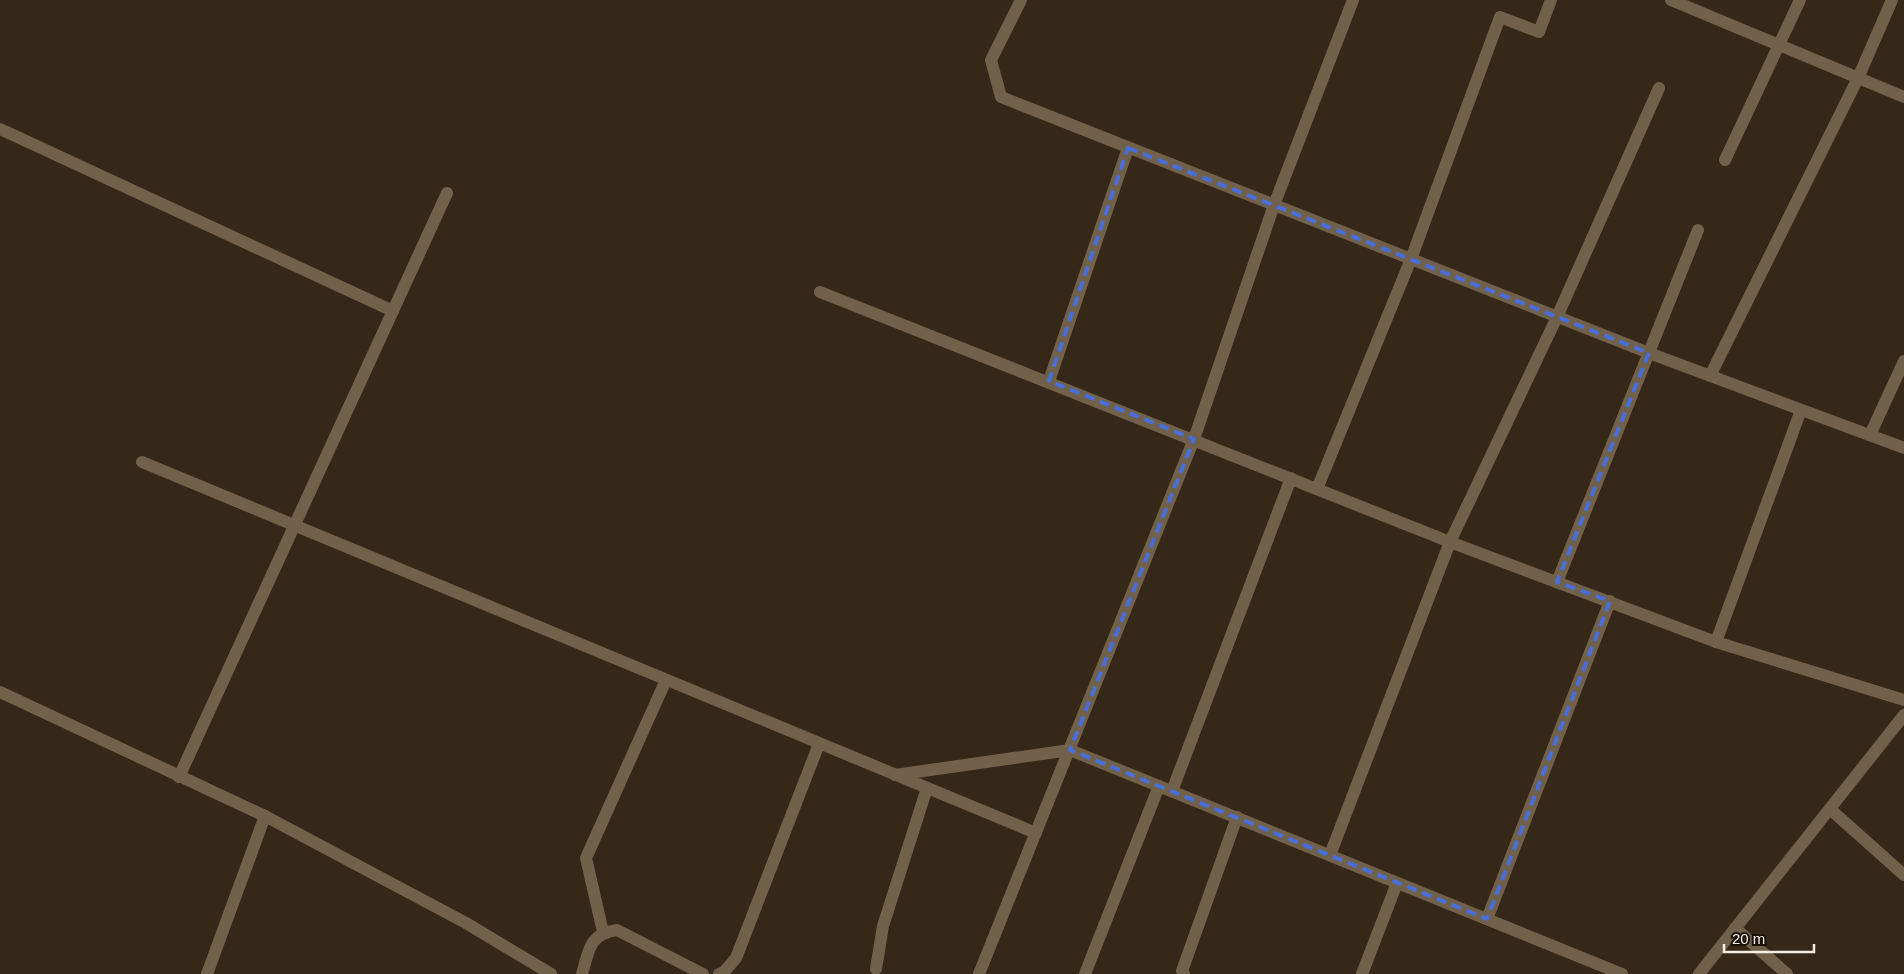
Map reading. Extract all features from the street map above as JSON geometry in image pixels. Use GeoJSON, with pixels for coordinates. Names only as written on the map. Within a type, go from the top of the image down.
{"type":"FeatureCollection","features":[{"type":"Feature","properties":{"kind":"street"},"geometry":{"type":"LineString","coordinates":[[1021,0],[991,60],[1001,97],[1649,353],[1904,448]]}},
{"type":"Feature","properties":{"kind":"street"},"geometry":{"type":"LineString","coordinates":[[979,974],[1194,439],[1274,205],[1353,0]]}},
{"type":"Feature","properties":{"kind":"street"},"geometry":{"type":"LineString","coordinates":[[1318,489],[1411,259],[1500,18],[1539,32],[1550,0]]}},
{"type":"Feature","properties":{"kind":"street"},"geometry":{"type":"LineString","coordinates":[[1672,0],[1904,97]]}},
{"type":"Feature","properties":{"kind":"street"},"geometry":{"type":"LineString","coordinates":[[1725,160],[1800,0]]}},
{"type":"Feature","properties":{"kind":"street"},"geometry":{"type":"LineString","coordinates":[[1710,376],[1858,78],[1892,0]]}},
{"type":"Feature","properties":{"kind":"street"},"geometry":{"type":"LineString","coordinates":[[1330,856],[1450,542],[1557,317],[1659,88]]}},
{"type":"Feature","properties":{"kind":"street"},"geometry":{"type":"LineString","coordinates":[[0,129],[393,311]]}},
{"type":"Feature","properties":{"kind":"street"},"geometry":{"type":"LineString","coordinates":[[1049,381],[1128,148]]}},
{"type":"Feature","properties":{"kind":"street"},"geometry":{"type":"LineString","coordinates":[[179,776],[447,193]]}},
{"type":"Feature","properties":{"kind":"street"},"geometry":{"type":"LineString","coordinates":[[1557,582],[1698,230]]}},
{"type":"Feature","properties":{"kind":"street"},"geometry":{"type":"LineString","coordinates":[[820,292],[1049,381],[1450,542],[1716,642],[1904,700]]}},
{"type":"Feature","properties":{"kind":"street"},"geometry":{"type":"LineString","coordinates":[[1870,435],[1904,361]]}},
{"type":"Feature","properties":{"kind":"street"},"geometry":{"type":"LineString","coordinates":[[1716,642],[1801,410]]}},
{"type":"Feature","properties":{"kind":"street"},"geometry":{"type":"LineString","coordinates":[[142,462],[1036,833]]}},
{"type":"Feature","properties":{"kind":"street"},"geometry":{"type":"LineString","coordinates":[[1172,791],[1291,478]]}},
{"type":"Feature","properties":{"kind":"street"},"geometry":{"type":"LineString","coordinates":[[1487,919],[1610,602]]}},
{"type":"Feature","properties":{"kind":"street"},"geometry":{"type":"LineString","coordinates":[[603,932],[586,858],[666,680]]}},
{"type":"Feature","properties":{"kind":"street"},"geometry":{"type":"LineString","coordinates":[[0,692],[265,816],[466,923],[551,974]]}},
{"type":"Feature","properties":{"kind":"street"},"geometry":{"type":"LineString","coordinates":[[1699,974],[1904,715]]}},
{"type":"Feature","properties":{"kind":"street"},"geometry":{"type":"LineString","coordinates":[[719,974],[724,972],[736,958],[819,744]]}},
{"type":"Feature","properties":{"kind":"street"},"geometry":{"type":"LineString","coordinates":[[894,775],[1070,750],[1622,974]]}},
{"type":"Feature","properties":{"kind":"street"},"geometry":{"type":"LineString","coordinates":[[1085,974],[1159,786]]}},
{"type":"Feature","properties":{"kind":"street"},"geometry":{"type":"LineString","coordinates":[[876,969],[883,926],[927,788]]}},
{"type":"Feature","properties":{"kind":"street"},"geometry":{"type":"LineString","coordinates":[[1830,809],[1904,875]]}},
{"type":"Feature","properties":{"kind":"street"},"geometry":{"type":"LineString","coordinates":[[207,974],[265,816]]}},
{"type":"Feature","properties":{"kind":"street"},"geometry":{"type":"LineString","coordinates":[[1184,974],[1182,971],[1237,818]]}},
{"type":"Feature","properties":{"kind":"street"},"geometry":{"type":"LineString","coordinates":[[1362,974],[1397,883]]}},
{"type":"Feature","properties":{"kind":"street"},"geometry":{"type":"LineString","coordinates":[[1735,928],[1787,974]]}},
{"type":"Feature","properties":{"kind":"street"},"geometry":{"type":"LineString","coordinates":[[582,974],[592,941],[603,932],[617,930],[703,974]]}},
{"type":"Feature","properties":{"kind":"highlighted area"},"geometry":{"type":"Polygon","coordinates":[[[1128,148],[1649,353],[1557,582],[1610,601],[1487,919],[1070,750],[1194,439],[1049,381],[1128,148]]]}}]}
